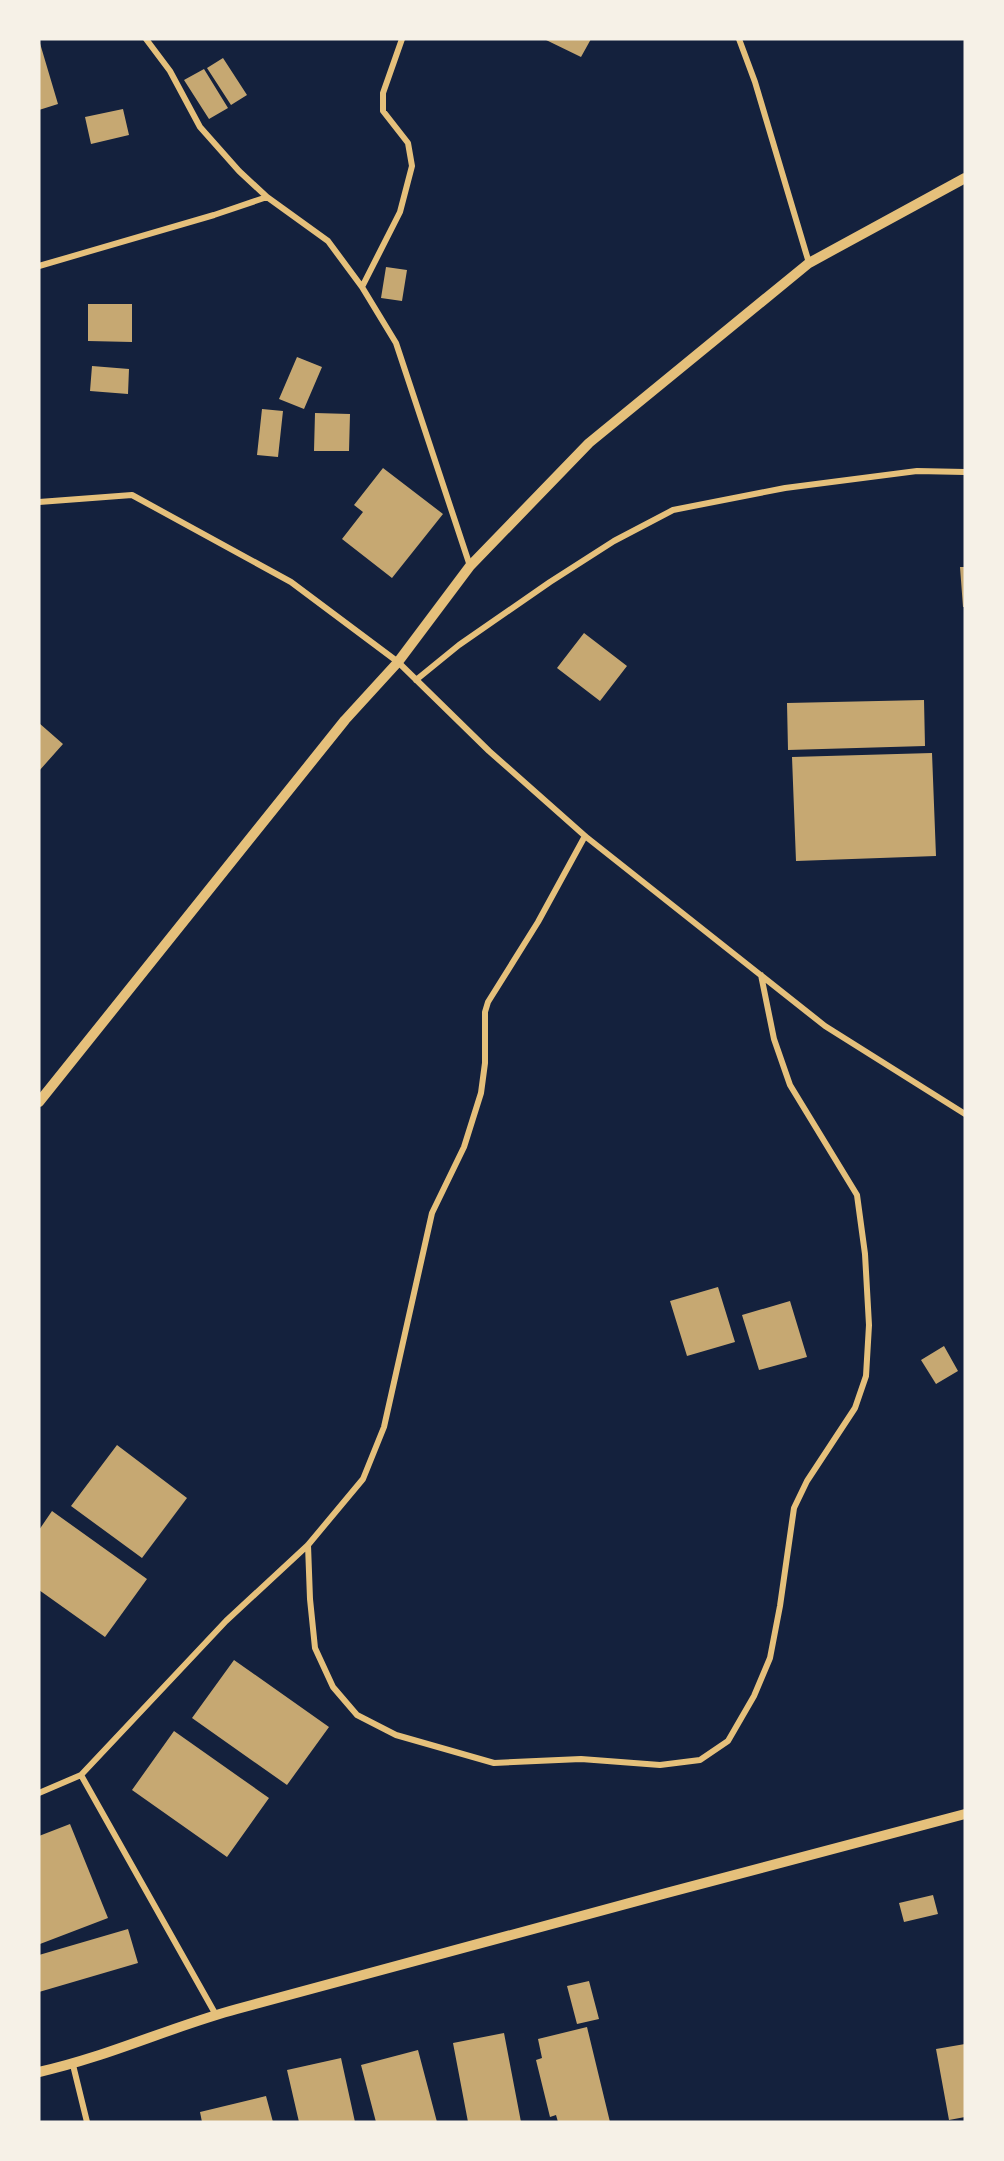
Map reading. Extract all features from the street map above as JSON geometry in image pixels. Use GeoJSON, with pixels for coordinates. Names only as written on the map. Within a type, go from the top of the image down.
{"type":"FeatureCollection","features":[{"type":"Feature","properties":{"kind":"street"},"geometry":{"type":"LineString","coordinates":[[146,39],[170,71],[200,127],[239,171],[267,197],[328,242],[362,287],[396,343],[470,566]]}},
{"type":"Feature","properties":{"kind":"street"},"geometry":{"type":"LineString","coordinates":[[362,287],[400,212],[412,166],[408,143],[383,111],[383,93],[402,39]]}},
{"type":"Feature","properties":{"kind":"street"},"geometry":{"type":"LineString","coordinates":[[739,39],[809,262]]}},
{"type":"Feature","properties":{"kind":"street"},"geometry":{"type":"LineString","coordinates":[[39,1102],[345,720],[398,662],[470,566],[589,443],[809,262],[965,178]]}},
{"type":"Feature","properties":{"kind":"street"},"geometry":{"type":"LineString","coordinates":[[39,266],[214,215],[267,197]]}},
{"type":"Feature","properties":{"kind":"street"},"geometry":{"type":"LineString","coordinates":[[416,680],[459,645],[559,576],[614,541],[673,510],[785,488],[917,471],[965,472]]}},
{"type":"Feature","properties":{"kind":"street"},"geometry":{"type":"LineString","coordinates":[[39,502],[132,495],[291,582],[398,662],[489,751],[585,836],[825,1026],[965,1114]]}},
{"type":"Feature","properties":{"kind":"street"},"geometry":{"type":"LineString","coordinates":[[39,1793],[81,1775],[226,1621],[308,1545],[363,1479],[384,1427],[432,1213],[464,1147],[481,1093],[485,1063],[485,1012],[488,1002],[538,922],[585,836]]}},
{"type":"Feature","properties":{"kind":"street"},"geometry":{"type":"LineString","coordinates":[[308,1545],[315,1648],[333,1688],[357,1715],[396,1735],[494,1763],[580,1759],[660,1765],[700,1760],[728,1741],[753,1696],[770,1658],[794,1508],[807,1481],[855,1408],[866,1376],[869,1325],[865,1254],[856,1195],[790,1085],[774,1039],[761,975]]}},
{"type":"Feature","properties":{"kind":"street"},"geometry":{"type":"LineString","coordinates":[[81,1775],[216,2015]]}},
{"type":"Feature","properties":{"kind":"street"},"geometry":{"type":"LineString","coordinates":[[39,2072],[73,2065],[216,2015],[965,1814]]}},
{"type":"Feature","properties":{"kind":"street"},"geometry":{"type":"LineString","coordinates":[[73,2065],[87,2122]]}},
{"type":"Feature","properties":{"kind":"building"},"geometry":{"type":"Polygon","coordinates":[[[544,39],[591,39],[581,57],[544,39]]]}},
{"type":"Feature","properties":{"kind":"building"},"geometry":{"type":"Polygon","coordinates":[[[39,40],[58,104],[39,110],[39,40]]]}},
{"type":"Feature","properties":{"kind":"building"},"geometry":{"type":"Polygon","coordinates":[[[223,58],[247,95],[231,105],[207,68],[223,58]]]}},
{"type":"Feature","properties":{"kind":"building"},"geometry":{"type":"Polygon","coordinates":[[[204,69],[228,108],[209,119],[184,80],[204,69]]]}},
{"type":"Feature","properties":{"kind":"building"},"geometry":{"type":"Polygon","coordinates":[[[123,109],[129,135],[91,144],[85,117],[123,109]]]}},
{"type":"Feature","properties":{"kind":"building"},"geometry":{"type":"Polygon","coordinates":[[[386,267],[407,270],[402,301],[381,298],[386,267]]]}},
{"type":"Feature","properties":{"kind":"building"},"geometry":{"type":"Polygon","coordinates":[[[88,304],[132,304],[132,342],[88,341],[88,304]]]}},
{"type":"Feature","properties":{"kind":"building"},"geometry":{"type":"Polygon","coordinates":[[[297,357],[322,367],[304,409],[279,399],[297,357]]]}},
{"type":"Feature","properties":{"kind":"building"},"geometry":{"type":"Polygon","coordinates":[[[92,366],[129,369],[128,394],[90,391],[92,366]]]}},
{"type":"Feature","properties":{"kind":"building"},"geometry":{"type":"Polygon","coordinates":[[[262,409],[283,411],[278,457],[257,455],[262,409]]]}},
{"type":"Feature","properties":{"kind":"building"},"geometry":{"type":"Polygon","coordinates":[[[315,413],[350,414],[349,451],[314,451],[315,413]]]}},
{"type":"Feature","properties":{"kind":"building"},"geometry":{"type":"Polygon","coordinates":[[[383,468],[443,514],[392,578],[342,539],[363,512],[354,505],[383,468]]]}},
{"type":"Feature","properties":{"kind":"building"},"geometry":{"type":"Polygon","coordinates":[[[960,567],[965,567],[965,607],[963,607],[960,567]]]}},
{"type":"Feature","properties":{"kind":"building"},"geometry":{"type":"Polygon","coordinates":[[[584,633],[627,666],[600,701],[557,668],[584,633]]]}},
{"type":"Feature","properties":{"kind":"building"},"geometry":{"type":"Polygon","coordinates":[[[924,700],[925,746],[788,750],[787,703],[924,700]]]}},
{"type":"Feature","properties":{"kind":"building"},"geometry":{"type":"Polygon","coordinates":[[[39,723],[63,744],[39,771],[39,723]]]}},
{"type":"Feature","properties":{"kind":"building"},"geometry":{"type":"Polygon","coordinates":[[[932,753],[936,856],[796,861],[792,757],[932,753]]]}},
{"type":"Feature","properties":{"kind":"building"},"geometry":{"type":"Polygon","coordinates":[[[718,1287],[735,1342],[687,1356],[670,1301],[718,1287]]]}},
{"type":"Feature","properties":{"kind":"building"},"geometry":{"type":"Polygon","coordinates":[[[790,1301],[807,1357],[759,1370],[742,1315],[790,1301]]]}},
{"type":"Feature","properties":{"kind":"building"},"geometry":{"type":"Polygon","coordinates":[[[944,1346],[958,1371],[936,1384],[921,1360],[944,1346]]]}},
{"type":"Feature","properties":{"kind":"building"},"geometry":{"type":"Polygon","coordinates":[[[117,1445],[187,1498],[142,1558],[71,1506],[117,1445]]]}},
{"type":"Feature","properties":{"kind":"building"},"geometry":{"type":"Polygon","coordinates":[[[52,1511],[147,1579],[105,1637],[39,1590],[39,1530],[52,1511]]]}},
{"type":"Feature","properties":{"kind":"building"},"geometry":{"type":"Polygon","coordinates":[[[234,1660],[329,1727],[287,1785],[192,1718],[234,1660]]]}},
{"type":"Feature","properties":{"kind":"building"},"geometry":{"type":"Polygon","coordinates":[[[174,1731],[269,1798],[227,1857],[132,1790],[174,1731]]]}},
{"type":"Feature","properties":{"kind":"building"},"geometry":{"type":"Polygon","coordinates":[[[70,1824],[108,1918],[40,1944],[39,1836],[70,1824]]]}},
{"type":"Feature","properties":{"kind":"building"},"geometry":{"type":"Polygon","coordinates":[[[933,1895],[938,1914],[904,1922],[899,1903],[933,1895]]]}},
{"type":"Feature","properties":{"kind":"building"},"geometry":{"type":"Polygon","coordinates":[[[128,1929],[138,1963],[39,1992],[39,1955],[128,1929]]]}},
{"type":"Feature","properties":{"kind":"building"},"geometry":{"type":"Polygon","coordinates":[[[589,1981],[599,2019],[577,2024],[567,1986],[589,1981]]]}},
{"type":"Feature","properties":{"kind":"building"},"geometry":{"type":"Polygon","coordinates":[[[587,2027],[610,2122],[558,2122],[556,2115],[550,2117],[536,2060],[542,2058],[538,2039],[587,2027]]]}},
{"type":"Feature","properties":{"kind":"building"},"geometry":{"type":"Polygon","coordinates":[[[504,2033],[521,2122],[468,2122],[453,2043],[504,2033]]]}},
{"type":"Feature","properties":{"kind":"building"},"geometry":{"type":"Polygon","coordinates":[[[965,2044],[965,2117],[949,2120],[936,2049],[965,2044]]]}},
{"type":"Feature","properties":{"kind":"building"},"geometry":{"type":"Polygon","coordinates":[[[418,2050],[437,2122],[376,2122],[361,2065],[418,2050]]]}},
{"type":"Feature","properties":{"kind":"building"},"geometry":{"type":"Polygon","coordinates":[[[341,2058],[355,2122],[299,2122],[287,2070],[341,2058]]]}},
{"type":"Feature","properties":{"kind":"building"},"geometry":{"type":"Polygon","coordinates":[[[266,2096],[273,2122],[202,2122],[200,2112],[266,2096]]]}}]}
